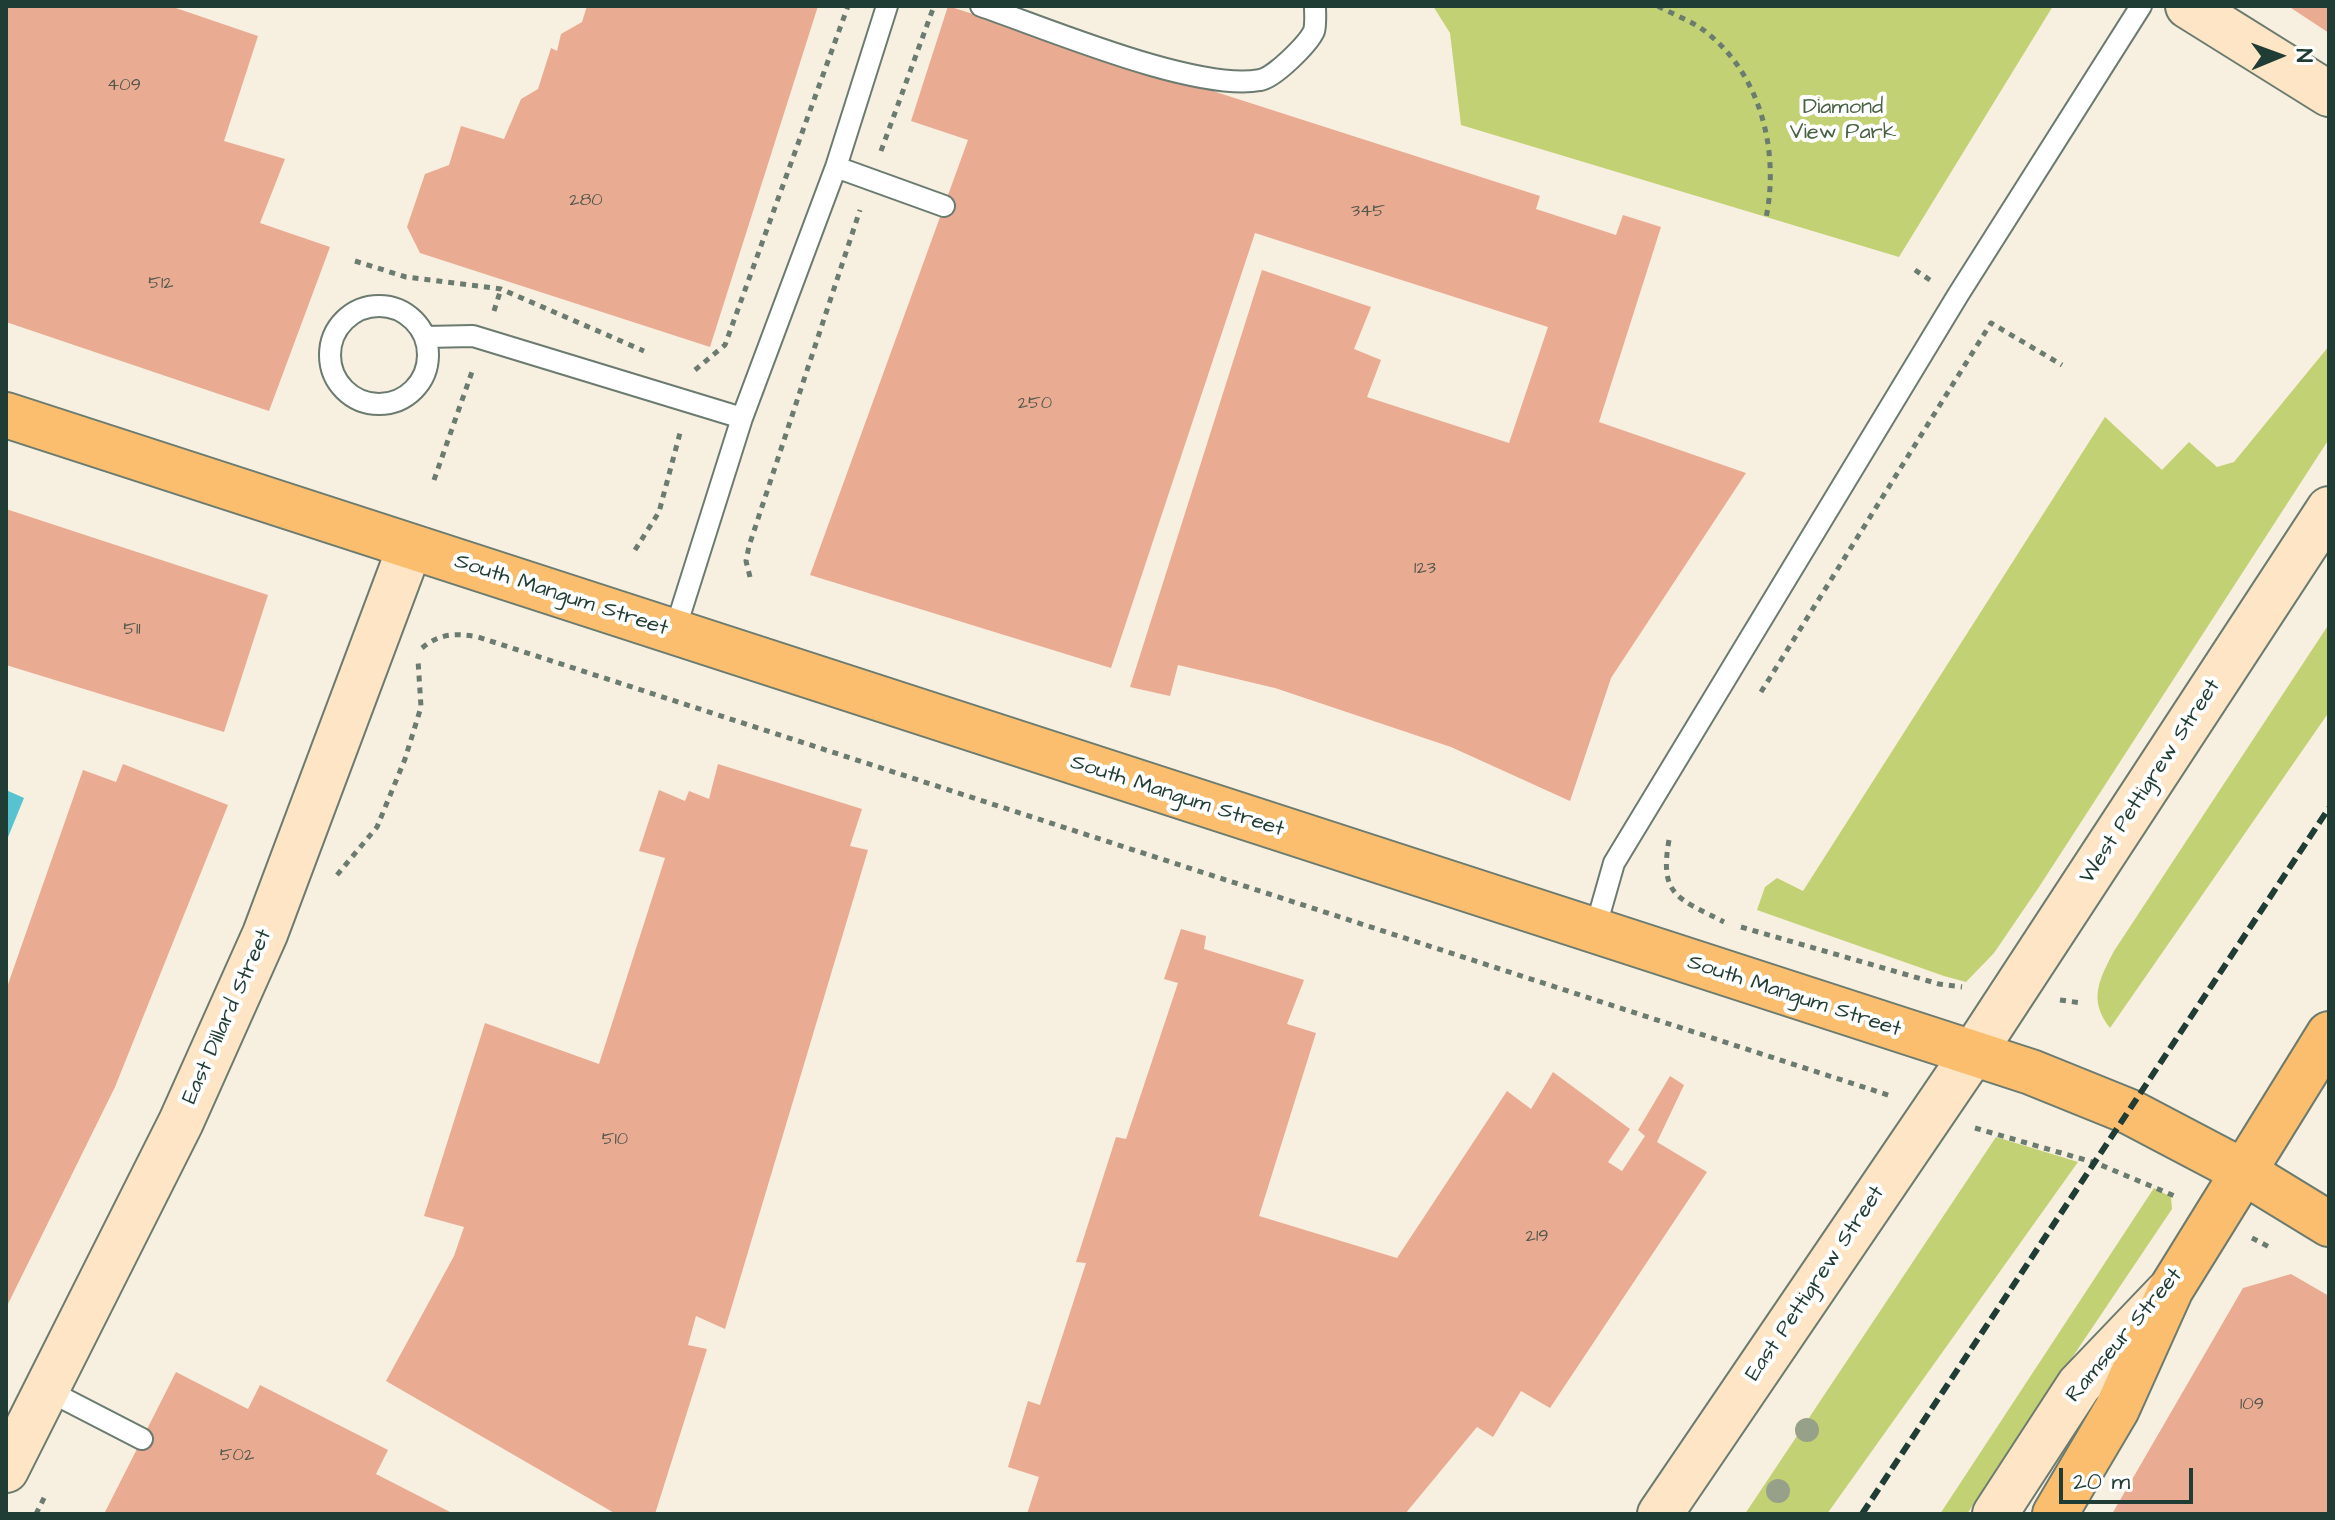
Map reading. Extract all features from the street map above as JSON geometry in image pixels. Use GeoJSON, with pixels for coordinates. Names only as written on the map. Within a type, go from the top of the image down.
{"type":"FeatureCollection","features":[{"type":"Feature","properties":{"kind":"main road","name":"South Mangum Street"},"geometry":{"type":"LineString","coordinates":[[6,415],[1594,933],[2031,1072],[2130,1112],[2244,1172],[2329,1224]]}},
{"type":"Feature","properties":{"kind":"main road","name":"Ramseur Street"},"geometry":{"type":"LineString","coordinates":[[2171,1289],[2329,1034]]}},
{"type":"Feature","properties":{"kind":"main road"},"geometry":{"type":"LineString","coordinates":[[2055,1514],[2117,1409],[2171,1289]]}},
{"type":"Feature","properties":{"kind":"street"},"geometry":{"type":"LineString","coordinates":[[2188,6],[2329,94]]}},
{"type":"Feature","properties":{"kind":"street","name":"West Pettigrew Street"},"geometry":{"type":"LineString","coordinates":[[1972,1055],[2329,509]]}},
{"type":"Feature","properties":{"kind":"street","name":"East Dillard Street"},"geometry":{"type":"LineString","coordinates":[[6,1470],[181,1122],[265,934],[410,547]]}},
{"type":"Feature","properties":{"kind":"street","name":"East Pettigrew Street"},"geometry":{"type":"LineString","coordinates":[[1660,1514],[1972,1055]]}},
{"type":"Feature","properties":{"kind":"street","name":"Ramseur Street"},"geometry":{"type":"LineString","coordinates":[[1995,1514],[2079,1385],[2171,1289]]}},
{"type":"Feature","properties":{"kind":"lane"},"geometry":{"type":"LineString","coordinates":[[674,633],[742,418],[836,167],[887,6]]}},
{"type":"Feature","properties":{"kind":"lane"},"geometry":{"type":"LineString","coordinates":[[981,6],[1158,67],[1219,79],[1262,80],[1294,56],[1314,30],[1315,6]]}},
{"type":"Feature","properties":{"kind":"lane"},"geometry":{"type":"LineString","coordinates":[[1594,933],[1614,863],[1958,295],[2141,6]]}},
{"type":"Feature","properties":{"kind":"lane"},"geometry":{"type":"LineString","coordinates":[[836,167],[944,206]]}},
{"type":"Feature","properties":{"kind":"lane"},"geometry":{"type":"LineString","coordinates":[[382,307],[405,313],[425,337],[426,370],[407,396],[375,405],[353,397],[336,379],[330,355],[335,332],[358,310],[382,307]]}},
{"type":"Feature","properties":{"kind":"lane"},"geometry":{"type":"LineString","coordinates":[[425,337],[461,335],[484,339],[742,418]]}},
{"type":"Feature","properties":{"kind":"lane"},"geometry":{"type":"LineString","coordinates":[[47,1390],[142,1439]]}},
{"type":"Feature","properties":{"kind":"path"},"geometry":{"type":"LineString","coordinates":[[635,550],[659,512],[689,402],[693,372],[725,345],[848,6]]}},
{"type":"Feature","properties":{"kind":"path"},"geometry":{"type":"LineString","coordinates":[[750,577],[746,561],[749,546],[871,180],[934,6]]}},
{"type":"Feature","properties":{"kind":"path"},"geometry":{"type":"LineString","coordinates":[[1658,6],[1703,30],[1748,80],[1770,143],[1766,218]]}},
{"type":"Feature","properties":{"kind":"path"},"geometry":{"type":"LineString","coordinates":[[355,261],[406,277],[501,289],[652,354]]}},
{"type":"Feature","properties":{"kind":"path"},"geometry":{"type":"LineString","coordinates":[[1915,270],[1934,283]]}},
{"type":"Feature","properties":{"kind":"path"},"geometry":{"type":"LineString","coordinates":[[434,480],[501,289]]}},
{"type":"Feature","properties":{"kind":"path"},"geometry":{"type":"LineString","coordinates":[[1754,702],[1991,323],[2062,365]]}},
{"type":"Feature","properties":{"kind":"path"},"geometry":{"type":"LineString","coordinates":[[335,878],[377,827],[405,759],[421,707],[417,652],[433,639],[455,633],[494,642],[1861,1085],[1931,1113],[2096,1163],[2161,1188],[2214,1220],[2273,1249]]}},
{"type":"Feature","properties":{"kind":"path"},"geometry":{"type":"LineString","coordinates":[[1670,837],[1664,871],[1677,898],[1725,922],[1939,984],[2082,1003]]}},
{"type":"Feature","properties":{"kind":"path"},"geometry":{"type":"LineString","coordinates":[[36,1514],[49,1488]]}},
{"type":"Feature","properties":{"kind":"green space","name":"Diamond View Park"},"geometry":{"type":"Polygon","coordinates":[[[1433,6],[2053,6],[1899,257],[1461,125],[1450,33],[1433,6]]]}},
{"type":"Feature","properties":{"kind":"green space"},"geometry":{"type":"Polygon","coordinates":[[[2329,346],[2329,439],[2039,887],[1994,953],[1966,982],[1757,910],[1765,887],[1777,878],[1803,891],[2105,417],[2162,470],[2189,442],[2217,467],[2234,462],[2329,346]]]}},
{"type":"Feature","properties":{"kind":"green space"},"geometry":{"type":"Polygon","coordinates":[[[2329,624],[2329,712],[2110,1028],[2099,1008],[2098,990],[2114,951],[2329,624]]]}},
{"type":"Feature","properties":{"kind":"green space"},"geometry":{"type":"Polygon","coordinates":[[[1996,1137],[2078,1162],[1827,1514],[1745,1514],[1996,1137]]]}},
{"type":"Feature","properties":{"kind":"green space"},"geometry":{"type":"Polygon","coordinates":[[[2154,1188],[2171,1197],[2172,1209],[1967,1514],[1940,1514],[2154,1188]]]}},
{"type":"Feature","properties":{"kind":"water"},"geometry":{"type":"Polygon","coordinates":[[[6,790],[24,798],[6,842],[6,790]]]}},
{"type":"Feature","properties":{"kind":"building"},"geometry":{"type":"Polygon","coordinates":[[[6,6],[170,6],[258,36],[224,141],[285,159],[260,223],[330,247],[269,411],[6,322],[6,6]]]}},
{"type":"Feature","properties":{"kind":"building"},"geometry":{"type":"Polygon","coordinates":[[[587,6],[818,6],[710,347],[420,253],[407,227],[425,174],[449,165],[461,126],[504,139],[521,99],[538,89],[551,48],[557,51],[561,34],[582,22],[587,6]]]}},
{"type":"Feature","properties":{"kind":"building"},"geometry":{"type":"Polygon","coordinates":[[[948,6],[1540,196],[1536,209],[1616,235],[1623,215],[1661,227],[1599,422],[1746,473],[1611,678],[1570,801],[1451,747],[1275,688],[1178,665],[1170,696],[1130,687],[1262,270],[1371,307],[1354,349],[1381,360],[1367,397],[1509,443],[1548,327],[1255,233],[1111,668],[810,575],[968,140],[911,121],[948,6]]]}},
{"type":"Feature","properties":{"kind":"building"},"geometry":{"type":"Polygon","coordinates":[[[2288,6],[2329,6],[2329,33],[2288,6]]]}},
{"type":"Feature","properties":{"kind":"building"},"geometry":{"type":"Polygon","coordinates":[[[6,509],[268,595],[224,732],[6,665],[6,509]]]}},
{"type":"Feature","properties":{"kind":"building"},"geometry":{"type":"Polygon","coordinates":[[[123,764],[228,805],[115,1087],[6,1308],[6,990],[83,770],[116,782],[123,764]]]}},
{"type":"Feature","properties":{"kind":"building"},"geometry":{"type":"Polygon","coordinates":[[[718,764],[862,809],[850,846],[868,850],[725,1329],[696,1316],[688,1345],[707,1349],[655,1514],[616,1514],[386,1381],[454,1256],[464,1227],[424,1216],[485,1023],[599,1064],[665,858],[639,851],[659,790],[685,801],[689,791],[709,799],[718,764]]]}},
{"type":"Feature","properties":{"kind":"building"},"geometry":{"type":"Polygon","coordinates":[[[1181,929],[1206,936],[1204,949],[1304,980],[1287,1024],[1316,1033],[1259,1216],[1397,1258],[1507,1091],[1531,1109],[1553,1072],[1630,1129],[1608,1162],[1622,1171],[1645,1136],[1638,1130],[1670,1076],[1684,1085],[1657,1142],[1707,1172],[1550,1408],[1521,1391],[1493,1437],[1477,1427],[1405,1514],[1027,1514],[1039,1477],[1008,1467],[1028,1401],[1040,1405],[1086,1263],[1076,1262],[1116,1137],[1126,1139],[1178,983],[1164,979],[1181,929]]]}},
{"type":"Feature","properties":{"kind":"building"},"geometry":{"type":"Polygon","coordinates":[[[2291,1274],[2329,1296],[2329,1514],[2112,1514],[2243,1288],[2291,1274]]]}},
{"type":"Feature","properties":{"kind":"building"},"geometry":{"type":"Polygon","coordinates":[[[176,1372],[248,1409],[260,1385],[388,1450],[376,1474],[454,1514],[104,1514],[176,1372]]]}},
{"type":"Feature","properties":{"kind":"railway"},"geometry":{"type":"LineString","coordinates":[[1862,1514],[2329,808]]}}]}
